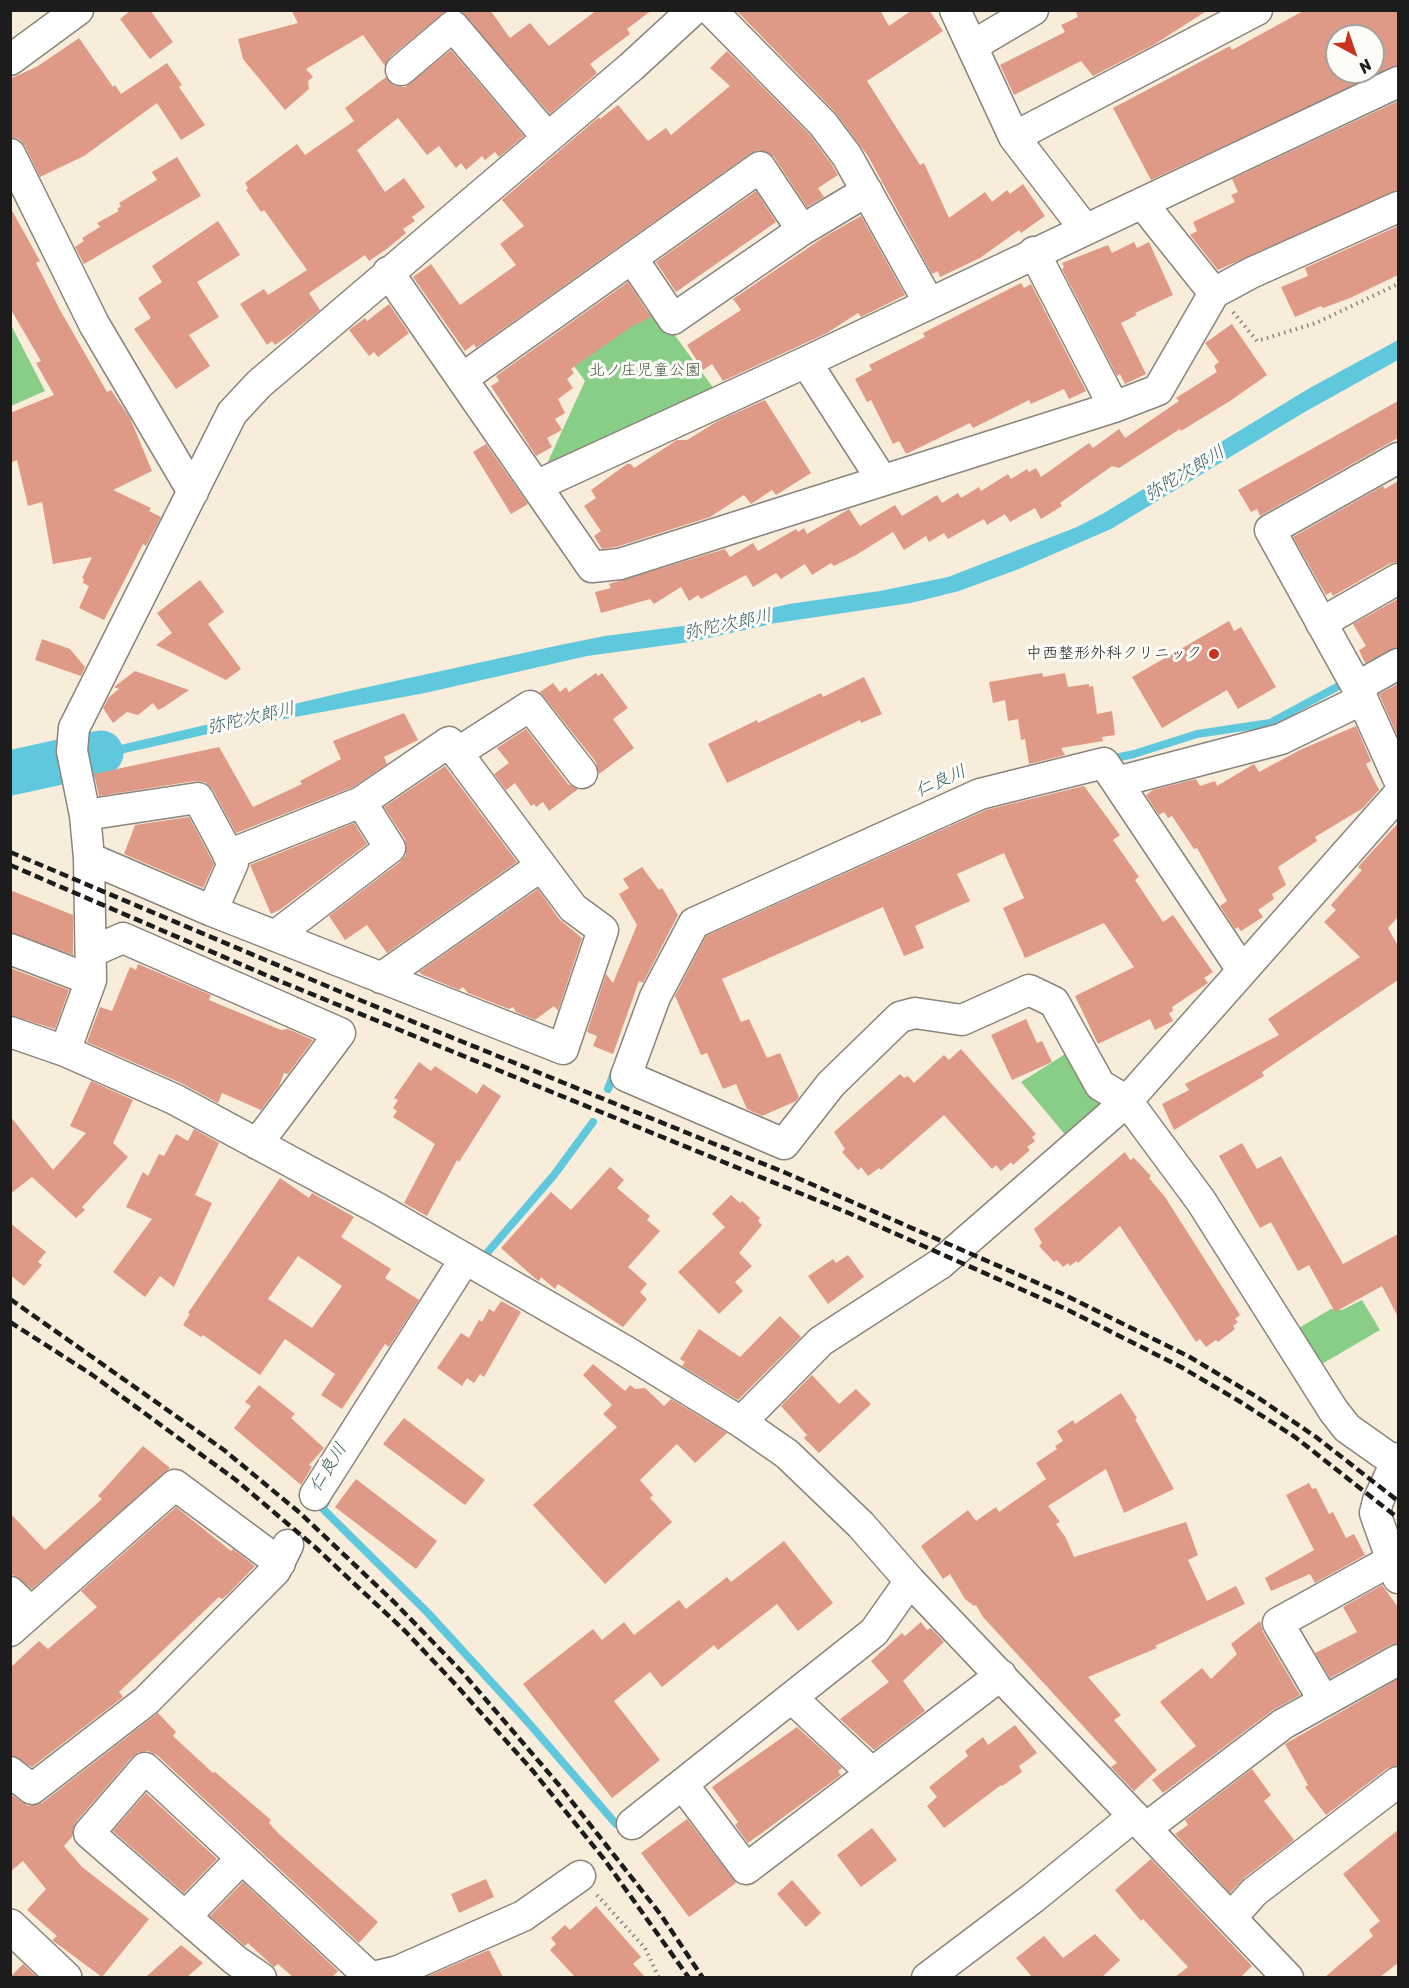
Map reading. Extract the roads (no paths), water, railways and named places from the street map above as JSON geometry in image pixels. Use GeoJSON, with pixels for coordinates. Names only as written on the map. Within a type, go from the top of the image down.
{"type":"FeatureCollection","features":[{"type":"Feature","properties":{"kind":"main road"},"geometry":{"type":"LineString","coordinates":[[10,1926],[63,1977]]}},
{"type":"Feature","properties":{"kind":"street"},"geometry":{"type":"LineString","coordinates":[[10,60],[78,10]]}},
{"type":"Feature","properties":{"kind":"street"},"geometry":{"type":"LineString","coordinates":[[65,1051],[91,966],[89,858],[85,815],[74,761],[74,728],[232,413],[259,384],[631,67],[693,10]]}},
{"type":"Feature","properties":{"kind":"street"},"geometry":{"type":"LineString","coordinates":[[711,10],[823,123],[847,156],[929,303]]}},
{"type":"Feature","properties":{"kind":"street"},"geometry":{"type":"LineString","coordinates":[[955,10],[1014,137],[1084,228]]}},
{"type":"Feature","properties":{"kind":"street"},"geometry":{"type":"LineString","coordinates":[[972,46],[1033,10]]}},
{"type":"Feature","properties":{"kind":"street"},"geometry":{"type":"LineString","coordinates":[[1014,137],[1257,10]]}},
{"type":"Feature","properties":{"kind":"street"},"geometry":{"type":"LineString","coordinates":[[401,70],[453,26],[547,137]]}},
{"type":"Feature","properties":{"kind":"street"},"geometry":{"type":"LineString","coordinates":[[538,485],[806,362],[1084,228],[1398,82]]}},
{"type":"Feature","properties":{"kind":"street"},"geometry":{"type":"LineString","coordinates":[[10,154],[94,324],[193,492]]}},
{"type":"Feature","properties":{"kind":"street"},"geometry":{"type":"LineString","coordinates":[[463,378],[760,167],[802,230]]}},
{"type":"Feature","properties":{"kind":"street"},"geometry":{"type":"LineString","coordinates":[[632,258],[673,319],[802,230],[867,191]]}},
{"type":"Feature","properties":{"kind":"street"},"geometry":{"type":"LineString","coordinates":[[1142,203],[1214,293]]}},
{"type":"Feature","properties":{"kind":"street"},"geometry":{"type":"LineString","coordinates":[[388,272],[538,485],[592,567],[620,564],[1114,407],[1158,390],[1214,293],[1251,273],[1398,207]]}},
{"type":"Feature","properties":{"kind":"street"},"geometry":{"type":"LineString","coordinates":[[1034,252],[1114,407]]}},
{"type":"Feature","properties":{"kind":"street"},"geometry":{"type":"LineString","coordinates":[[806,362],[882,480]]}},
{"type":"Feature","properties":{"kind":"street"},"geometry":{"type":"LineString","coordinates":[[1398,458],[1270,530],[1355,684],[1398,778]]}},
{"type":"Feature","properties":{"kind":"street"},"geometry":{"type":"LineString","coordinates":[[1321,623],[1398,579]]}},
{"type":"Feature","properties":{"kind":"street"},"geometry":{"type":"LineString","coordinates":[[1117,782],[1281,740],[1355,684],[1398,664]]}},
{"type":"Feature","properties":{"kind":"street"},"geometry":{"type":"LineString","coordinates":[[457,753],[530,706],[582,773]]}},
{"type":"Feature","properties":{"kind":"street"},"geometry":{"type":"LineString","coordinates":[[89,858],[212,911],[563,1049],[603,930],[573,908],[449,742],[361,802],[228,855]]}},
{"type":"Feature","properties":{"kind":"street"},"geometry":{"type":"LineString","coordinates":[[1242,970],[1104,763],[980,794],[694,923],[655,997],[626,1076],[784,1144],[831,1084],[900,1017],[915,1013],[962,1020],[1029,990],[1054,1002],[1100,1085],[1126,1101],[1201,1201],[1333,1410],[1347,1428],[1397,1462],[1375,1513],[1395,1569],[1278,1623],[1324,1701]]}},
{"type":"Feature","properties":{"kind":"street"},"geometry":{"type":"LineString","coordinates":[[741,1422],[821,1341],[940,1264],[1126,1101],[1398,795]]}},
{"type":"Feature","properties":{"kind":"street"},"geometry":{"type":"LineString","coordinates":[[85,815],[198,798],[233,863],[212,911]]}},
{"type":"Feature","properties":{"kind":"street"},"geometry":{"type":"LineString","coordinates":[[275,936],[390,848],[361,802]]}},
{"type":"Feature","properties":{"kind":"street"},"geometry":{"type":"LineString","coordinates":[[381,978],[541,866]]}},
{"type":"Feature","properties":{"kind":"street"},"geometry":{"type":"LineString","coordinates":[[91,966],[123,938],[340,1033],[257,1144]]}},
{"type":"Feature","properties":{"kind":"street"},"geometry":{"type":"LineString","coordinates":[[10,949],[91,966]]}},
{"type":"Feature","properties":{"kind":"street"},"geometry":{"type":"LineString","coordinates":[[10,1032],[65,1051],[174,1099],[257,1144],[475,1264],[741,1422],[787,1454],[861,1525],[910,1581],[1288,1977]]}},
{"type":"Feature","properties":{"kind":"street"},"geometry":{"type":"LineString","coordinates":[[315,1495],[475,1264]]}},
{"type":"Feature","properties":{"kind":"street"},"geometry":{"type":"LineString","coordinates":[[10,1592],[21,1622],[176,1485],[284,1554],[275,1571],[146,1701],[32,1789],[10,1772]]}},
{"type":"Feature","properties":{"kind":"street"},"geometry":{"type":"LineString","coordinates":[[632,1824],[793,1699],[874,1632],[910,1581]]}},
{"type":"Feature","properties":{"kind":"street"},"geometry":{"type":"LineString","coordinates":[[927,1977],[1033,1898],[1283,1724],[1398,1660]]}},
{"type":"Feature","properties":{"kind":"street"},"geometry":{"type":"LineString","coordinates":[[683,1785],[746,1869],[1001,1675]]}},
{"type":"Feature","properties":{"kind":"street"},"geometry":{"type":"LineString","coordinates":[[793,1699],[872,1773]]}},
{"type":"Feature","properties":{"kind":"street"},"geometry":{"type":"LineString","coordinates":[[261,1977],[235,1960],[89,1833],[145,1768],[370,1977],[398,1971],[522,1916],[580,1876]]}},
{"type":"Feature","properties":{"kind":"street"},"geometry":{"type":"LineString","coordinates":[[1231,1918],[1254,1892],[1398,1782]]}},
{"type":"Feature","properties":{"kind":"street"},"geometry":{"type":"LineString","coordinates":[[185,1917],[242,1858]]}},
{"type":"Feature","properties":{"kind":"water"},"geometry":{"type":"Polygon","coordinates":[[[1398,340],[1398,360],[1303,413],[1111,529],[1019,569],[959,591],[911,603],[776,623],[690,642],[587,656],[425,693],[230,729],[42,772],[40,764],[345,692],[560,645],[605,636],[706,623],[789,604],[880,591],[948,577],[1077,527],[1104,513],[1308,389],[1398,340]]]}},
{"type":"Feature","properties":{"kind":"waterway","name":"仁良川"},"geometry":{"type":"LineString","coordinates":[[1111,759],[1197,734],[1270,723],[1348,681]]}},
{"type":"Feature","properties":{"kind":"waterway","name":"弥陀次郎川"},"geometry":{"type":"LineString","coordinates":[[10,773],[101,753]]}},
{"type":"Feature","properties":{"kind":"waterway","name":"仁良川"},"geometry":{"type":"LineString","coordinates":[[608,1089],[615,1070]]}},
{"type":"Feature","properties":{"kind":"waterway","name":"仁良川"},"geometry":{"type":"LineString","coordinates":[[481,1260],[554,1175],[593,1122]]}},
{"type":"Feature","properties":{"kind":"waterway","name":"仁良川"},"geometry":{"type":"LineString","coordinates":[[326,1502],[322,1508],[427,1612],[527,1721],[616,1824]]}},
{"type":"Feature","properties":{"kind":"railway"},"geometry":{"type":"LineString","coordinates":[[10,852],[367,1003],[786,1173],[1065,1295],[1188,1356],[1257,1397],[1316,1437],[1398,1501]]}},
{"type":"Feature","properties":{"kind":"railway"},"geometry":{"type":"LineString","coordinates":[[10,865],[282,982],[851,1214],[1068,1310],[1181,1367],[1239,1401],[1295,1437],[1398,1518]]}},
{"type":"Feature","properties":{"kind":"railway"},"geometry":{"type":"LineString","coordinates":[[10,1299],[224,1450],[300,1513],[394,1602],[463,1673],[559,1785],[661,1915],[703,1978]]}},
{"type":"Feature","properties":{"kind":"railway"},"geometry":{"type":"LineString","coordinates":[[10,1322],[91,1374],[236,1480],[315,1547],[405,1631],[533,1771],[604,1859],[689,1978]]}},
{"type":"Feature","properties":{"kind":"place","name":"中西整形外科クリニック"},"geometry":{"type":"Point","coordinates":[1214,654]}},
{"type":"Feature","properties":{"kind":"park label","name":"北ノ庄児童公園"},"geometry":{"type":"Point","coordinates":[645,371]}}]}
